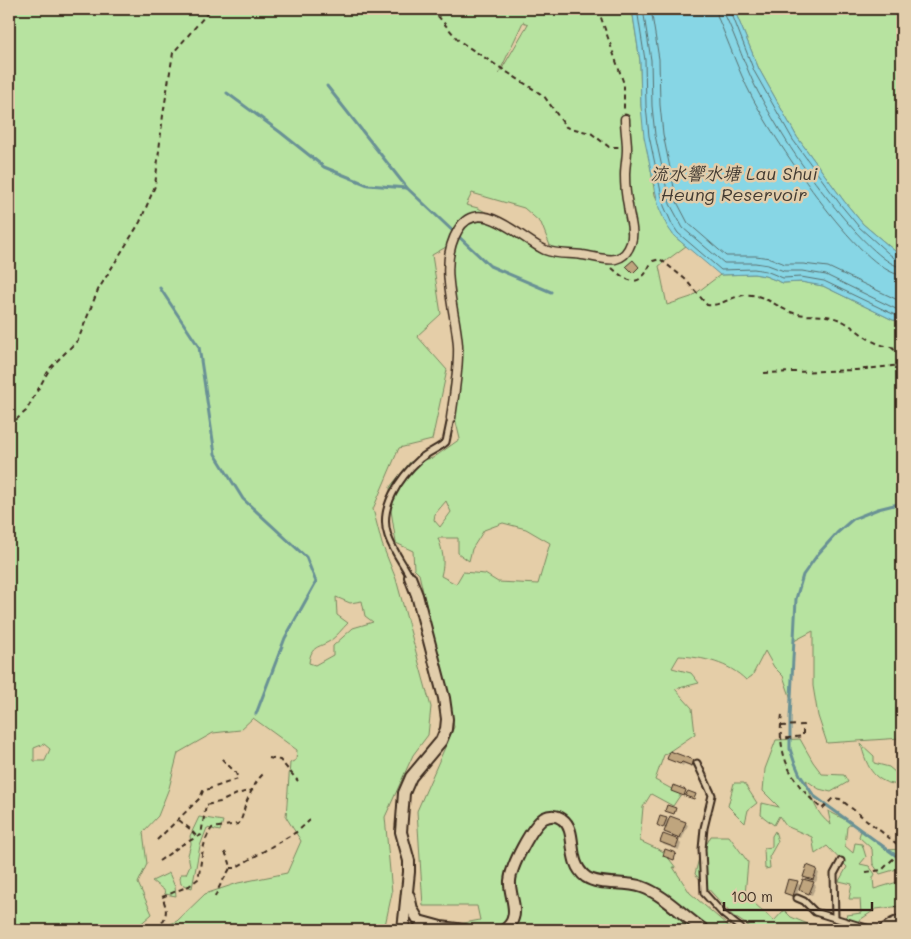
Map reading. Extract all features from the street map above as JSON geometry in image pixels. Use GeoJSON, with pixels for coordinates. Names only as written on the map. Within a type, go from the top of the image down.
{"type":"FeatureCollection","features":[{"type":"Feature","properties":{"kind":"street"},"geometry":{"type":"LineString","coordinates":[[452,418],[458,350],[450,294],[449,271],[452,245],[458,230],[470,218],[485,216],[549,251],[584,255],[606,260],[615,259],[628,248],[632,237],[625,175],[627,146],[625,118]]}},
{"type":"Feature","properties":{"kind":"street"},"geometry":{"type":"LineString","coordinates":[[403,929],[409,861],[401,832],[404,793],[411,777],[441,741],[446,729],[447,720],[442,688],[418,595],[410,577]]}},
{"type":"Feature","properties":{"kind":"street"},"geometry":{"type":"LineString","coordinates":[[504,930],[511,923],[514,915],[510,886],[514,866],[542,819],[553,816],[564,819],[569,826],[575,860],[581,872],[587,878],[645,888],[704,930]]}},
{"type":"Feature","properties":{"kind":"street"},"geometry":{"type":"LineString","coordinates":[[408,888],[410,903],[421,926]]}},
{"type":"Feature","properties":{"kind":"street"},"geometry":{"type":"LineString","coordinates":[[403,929],[406,922],[411,919],[421,926],[465,930]]}},
{"type":"Feature","properties":{"kind":"street"},"geometry":{"type":"LineString","coordinates":[[884,930],[902,920]]}},
{"type":"Feature","properties":{"kind":"street"},"geometry":{"type":"LineString","coordinates":[[437,930],[449,928]]}},
{"type":"Feature","properties":{"kind":"lane"},"geometry":{"type":"LineString","coordinates":[[410,577],[389,537],[385,521],[387,510],[395,491],[415,464],[446,442],[452,418]]}},
{"type":"Feature","properties":{"kind":"lane"},"geometry":{"type":"LineString","coordinates":[[697,763],[712,795],[703,835],[704,893],[723,914],[743,930]]}},
{"type":"Feature","properties":{"kind":"lane"},"geometry":{"type":"LineString","coordinates":[[834,918],[834,874],[841,861]]}},
{"type":"Feature","properties":{"kind":"lane"},"geometry":{"type":"LineString","coordinates":[[797,898],[804,901],[815,912],[873,930]]}},
{"type":"Feature","properties":{"kind":"path"},"geometry":{"type":"LineString","coordinates":[[9,426],[26,411],[50,368],[78,340],[98,290],[140,222],[155,186],[163,115],[173,54],[211,9]]}},
{"type":"Feature","properties":{"kind":"path"},"geometry":{"type":"LineString","coordinates":[[432,9],[459,41],[544,96],[566,128],[591,133],[609,147],[627,146]]}},
{"type":"Feature","properties":{"kind":"path"},"geometry":{"type":"LineString","coordinates":[[598,9],[624,84],[625,118]]}},
{"type":"Feature","properties":{"kind":"path"},"geometry":{"type":"LineString","coordinates":[[612,269],[628,280],[636,281],[644,276],[653,261],[660,259],[685,279],[707,305],[713,305],[739,295],[756,296],[795,314],[823,315],[837,319],[853,327],[872,341],[902,349]]}},
{"type":"Feature","properties":{"kind":"path"},"geometry":{"type":"LineString","coordinates":[[889,346],[902,357]]}},
{"type":"Feature","properties":{"kind":"path"},"geometry":{"type":"LineString","coordinates":[[764,373],[856,370],[902,365]]}},
{"type":"Feature","properties":{"kind":"path"},"geometry":{"type":"LineString","coordinates":[[782,715],[781,739],[787,768],[808,797],[822,809],[833,798],[840,799],[902,849],[882,870],[866,872]]}},
{"type":"Feature","properties":{"kind":"path"},"geometry":{"type":"LineString","coordinates":[[781,726],[803,725],[803,736],[781,739]]}},
{"type":"Feature","properties":{"kind":"path"},"geometry":{"type":"LineString","coordinates":[[157,840],[200,798],[202,791],[238,779],[236,773],[220,757]]}},
{"type":"Feature","properties":{"kind":"path"},"geometry":{"type":"LineString","coordinates":[[269,758],[280,760],[298,781]]}},
{"type":"Feature","properties":{"kind":"path"},"geometry":{"type":"LineString","coordinates":[[157,930],[166,918],[166,905],[162,897],[190,886],[198,879],[205,842],[212,828],[238,824],[242,819],[245,806],[258,780],[263,774]]}},
{"type":"Feature","properties":{"kind":"path"},"geometry":{"type":"LineString","coordinates":[[159,861],[183,844],[200,835],[206,805],[253,790]]}},
{"type":"Feature","properties":{"kind":"path"},"geometry":{"type":"LineString","coordinates":[[178,820],[197,837]]}},
{"type":"Feature","properties":{"kind":"path"},"geometry":{"type":"LineString","coordinates":[[230,868],[235,868],[298,831],[310,820]]}},
{"type":"Feature","properties":{"kind":"path"},"geometry":{"type":"LineString","coordinates":[[200,835],[205,842]]}},
{"type":"Feature","properties":{"kind":"path"},"geometry":{"type":"LineString","coordinates":[[214,897],[222,881],[230,871],[230,861],[224,851]]}},
{"type":"Feature","properties":{"kind":"green space"},"geometry":{"type":"Polygon","coordinates":[[[9,9],[632,9],[640,61],[641,106],[655,195],[674,236],[686,246],[659,266],[667,305],[691,297],[720,275],[754,274],[783,283],[801,282],[823,286],[893,320],[902,321],[902,738],[827,743],[818,716],[813,686],[813,631],[794,641],[791,699],[783,676],[774,667],[765,651],[752,676],[746,680],[724,665],[697,658],[679,656],[672,668],[691,673],[699,683],[675,689],[692,708],[695,734],[664,755],[655,780],[681,794],[673,806],[651,794],[643,807],[640,841],[664,852],[676,868],[673,867],[690,893],[733,930],[452,930],[459,924],[480,920],[477,906],[423,906],[417,811],[454,727],[419,574],[414,569],[413,551],[396,543],[390,487],[410,462],[433,458],[460,439],[449,393],[456,349],[446,247],[432,255],[441,314],[417,336],[447,370],[432,440],[399,448],[373,509],[382,544],[396,579],[431,707],[428,735],[413,755],[385,817],[392,893],[384,930],[158,930],[177,921],[205,894],[238,883],[287,873],[301,841],[286,817],[290,763],[296,760],[297,750],[253,718],[240,730],[213,733],[178,753],[169,788],[158,816],[143,832],[147,864],[138,883],[152,914],[136,928],[106,930],[9,930],[9,9]],[[523,22],[499,74],[528,24],[523,22]],[[472,193],[466,205],[478,208],[495,217],[534,250],[555,258],[541,223],[524,208],[472,193]],[[446,501],[435,514],[434,520],[440,527],[451,512],[446,501]],[[503,523],[484,530],[472,549],[469,561],[458,553],[458,538],[438,538],[443,557],[441,576],[456,584],[463,572],[485,574],[498,582],[538,584],[550,543],[526,529],[503,523]],[[336,597],[337,615],[348,623],[333,639],[314,650],[309,663],[315,665],[333,655],[333,646],[353,628],[373,622],[365,616],[362,601],[350,603],[336,597]],[[44,744],[34,748],[34,761],[45,761],[50,749],[44,744]]]}},
{"type":"Feature","properties":{"kind":"green space"},"geometry":{"type":"Polygon","coordinates":[[[734,9],[902,9],[902,257],[863,224],[797,137],[759,69],[734,9]]]}},
{"type":"Feature","properties":{"kind":"green space"},"geometry":{"type":"Polygon","coordinates":[[[800,739],[822,774],[844,775],[848,782],[831,792],[819,789],[806,780],[812,799],[821,816],[831,825],[828,811],[852,823],[847,827],[845,846],[853,853],[855,843],[862,844],[866,857],[860,864],[869,866],[875,874],[873,878],[874,889],[901,881],[902,906],[876,909],[851,926],[854,930],[834,930],[847,915],[861,913],[860,899],[849,899],[852,884],[839,881],[847,867],[827,846],[815,854],[812,837],[786,826],[779,816],[774,825],[761,815],[762,803],[779,807],[763,791],[765,769],[776,740],[800,739]]]}},
{"type":"Feature","properties":{"kind":"green space"},"geometry":{"type":"Polygon","coordinates":[[[861,744],[874,756],[874,763],[889,767],[902,778],[902,785],[885,782],[874,774],[869,768],[861,744]]]}},
{"type":"Feature","properties":{"kind":"green space"},"geometry":{"type":"Polygon","coordinates":[[[734,783],[744,783],[757,803],[748,810],[745,823],[728,806],[734,783]]]}},
{"type":"Feature","properties":{"kind":"green space"},"geometry":{"type":"Polygon","coordinates":[[[199,817],[223,821],[220,831],[207,828],[200,846],[192,888],[181,884],[180,878],[181,874],[186,874],[190,865],[188,855],[191,844],[190,836],[199,817]]]}},
{"type":"Feature","properties":{"kind":"green space"},"geometry":{"type":"Polygon","coordinates":[[[861,830],[887,850],[902,849],[902,871],[897,869],[880,874],[873,864],[872,849],[859,837],[861,830]]]}},
{"type":"Feature","properties":{"kind":"green space"},"geometry":{"type":"Polygon","coordinates":[[[775,831],[778,841],[769,857],[770,868],[765,869],[764,848],[772,847],[772,836],[775,831]]]}},
{"type":"Feature","properties":{"kind":"green space"},"geometry":{"type":"Polygon","coordinates":[[[711,836],[729,836],[748,862],[745,895],[774,921],[784,910],[791,917],[822,930],[755,930],[733,916],[695,874],[699,858],[711,836]]]}},
{"type":"Feature","properties":{"kind":"green space"},"geometry":{"type":"Polygon","coordinates":[[[169,873],[175,887],[176,896],[165,894],[164,890],[152,881],[169,873]]]}},
{"type":"Feature","properties":{"kind":"water","name":"流水響水塘 Lau Shui Heung Reservoir"},"geometry":{"type":"Polygon","coordinates":[[[632,9],[734,9],[759,69],[797,137],[863,224],[902,257],[902,321],[893,320],[823,286],[801,282],[783,283],[754,274],[720,275],[674,236],[659,208],[644,137],[640,61],[632,9]]]}},
{"type":"Feature","properties":{"kind":"building"},"geometry":{"type":"Polygon","coordinates":[[[633,260],[639,267],[633,273],[626,266],[633,260]]]}},
{"type":"Feature","properties":{"kind":"building"},"geometry":{"type":"Polygon","coordinates":[[[670,751],[694,760],[692,766],[667,759],[670,751]]]}},
{"type":"Feature","properties":{"kind":"building"},"geometry":{"type":"Polygon","coordinates":[[[673,785],[686,790],[684,796],[671,791],[673,785]]]}},
{"type":"Feature","properties":{"kind":"building"},"geometry":{"type":"Polygon","coordinates":[[[688,791],[696,794],[694,799],[685,796],[688,791]]]}},
{"type":"Feature","properties":{"kind":"building"},"geometry":{"type":"Polygon","coordinates":[[[667,805],[676,808],[674,814],[665,811],[667,805]]]}},
{"type":"Feature","properties":{"kind":"building"},"geometry":{"type":"Polygon","coordinates":[[[660,816],[667,818],[663,828],[657,825],[660,816]]]}},
{"type":"Feature","properties":{"kind":"building"},"geometry":{"type":"Polygon","coordinates":[[[670,816],[686,822],[680,838],[664,832],[670,816]]]}},
{"type":"Feature","properties":{"kind":"building"},"geometry":{"type":"Polygon","coordinates":[[[663,834],[679,840],[676,848],[660,842],[663,834]]]}},
{"type":"Feature","properties":{"kind":"building"},"geometry":{"type":"Polygon","coordinates":[[[665,849],[676,853],[674,860],[663,856],[665,849]]]}},
{"type":"Feature","properties":{"kind":"building"},"geometry":{"type":"Polygon","coordinates":[[[807,865],[817,869],[813,880],[803,877],[807,865]]]}},
{"type":"Feature","properties":{"kind":"building"},"geometry":{"type":"Polygon","coordinates":[[[788,879],[798,881],[793,896],[784,893],[788,879]]]}},
{"type":"Feature","properties":{"kind":"building"},"geometry":{"type":"Polygon","coordinates":[[[803,879],[814,882],[809,894],[799,890],[803,879]]]}},
{"type":"Feature","properties":{"kind":"waterway"},"geometry":{"type":"LineString","coordinates":[[327,86],[407,188]]}},
{"type":"Feature","properties":{"kind":"waterway"},"geometry":{"type":"LineString","coordinates":[[227,93],[324,167],[368,185],[407,188],[490,266],[551,292]]}},
{"type":"Feature","properties":{"kind":"waterway"},"geometry":{"type":"LineString","coordinates":[[160,288],[199,347],[215,454],[243,499],[306,557],[316,582],[285,638],[256,714]]}},
{"type":"Feature","properties":{"kind":"waterway"},"geometry":{"type":"LineString","coordinates":[[902,503],[878,509],[853,519],[818,554],[803,575],[796,599],[790,718],[790,749],[800,775],[814,796],[902,860]]}}]}
